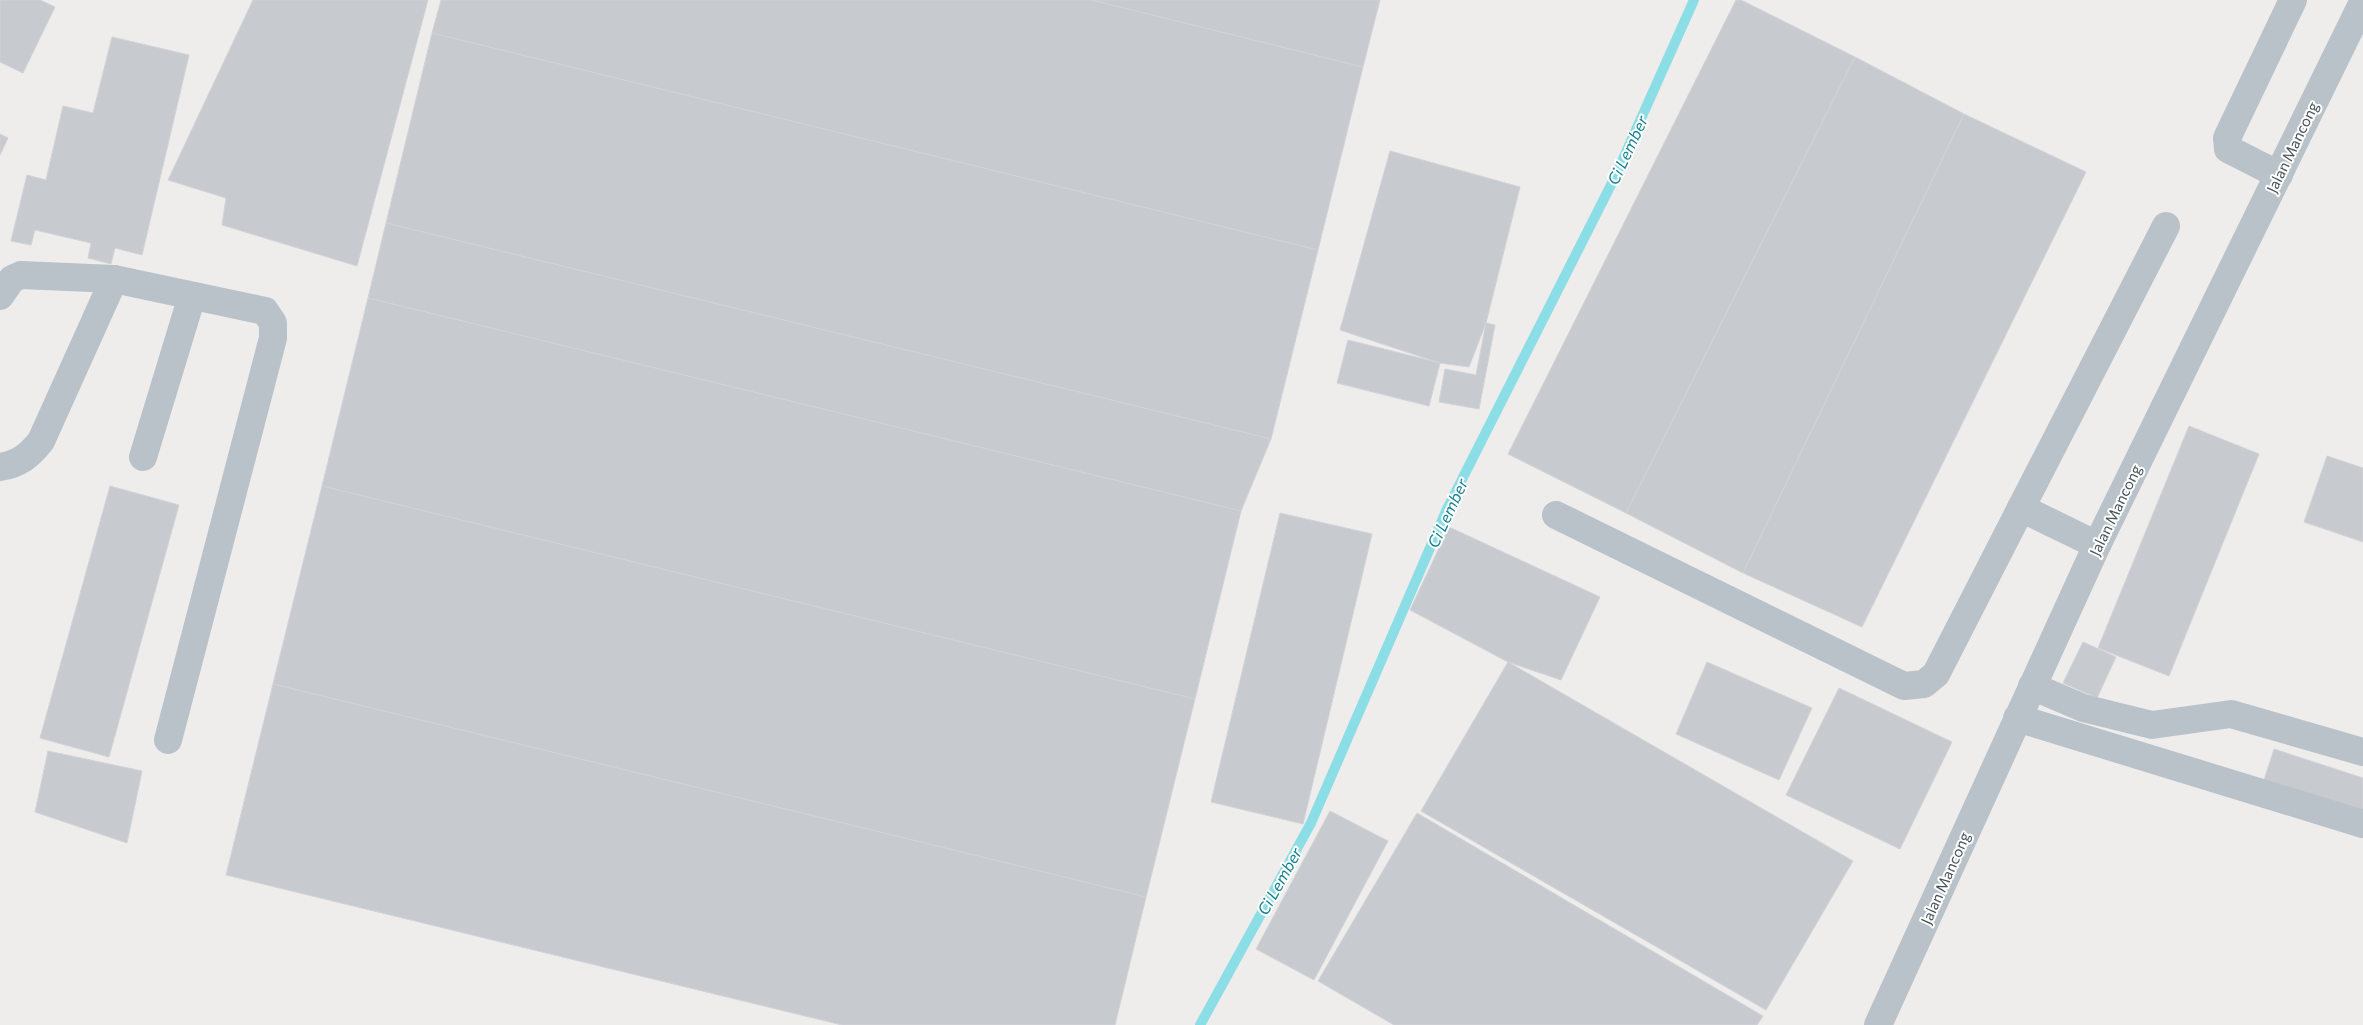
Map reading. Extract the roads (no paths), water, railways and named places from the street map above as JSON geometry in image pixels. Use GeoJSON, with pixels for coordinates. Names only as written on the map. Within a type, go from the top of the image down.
{"type":"FeatureCollection","features":[{"type":"Feature","properties":{"kind":"street"},"geometry":{"type":"LineString","coordinates":[[2278,175],[2228,149],[2228,138],[2293,0]]}},
{"type":"Feature","properties":{"kind":"street","name":"Jalan Mancong"},"geometry":{"type":"LineString","coordinates":[[1878,1025],[2017,718],[2098,546],[2278,175],[2361,12]]}},
{"type":"Feature","properties":{"kind":"street"},"geometry":{"type":"LineString","coordinates":[[1556,515],[1904,686],[1924,684],[1936,674],[2166,226]]}},
{"type":"Feature","properties":{"kind":"street"},"geometry":{"type":"LineString","coordinates":[[0,296],[12,279],[21,275],[114,279],[265,312],[273,323],[273,338],[168,740]]}},
{"type":"Feature","properties":{"kind":"street"},"geometry":{"type":"LineString","coordinates":[[0,467],[13,465],[28,457],[41,441],[114,279]]}},
{"type":"Feature","properties":{"kind":"street"},"geometry":{"type":"LineString","coordinates":[[143,458],[192,296]]}},
{"type":"Feature","properties":{"kind":"street"},"geometry":{"type":"LineString","coordinates":[[2021,508],[2098,546]]}},
{"type":"Feature","properties":{"kind":"street"},"geometry":{"type":"LineString","coordinates":[[2032,686],[2083,708],[2152,725],[2231,714],[2363,752]]}},
{"type":"Feature","properties":{"kind":"street"},"geometry":{"type":"LineString","coordinates":[[2017,718],[2363,824]]}},
{"type":"Feature","properties":{"kind":"waterway","name":"Ci Lember"},"geometry":{"type":"LineString","coordinates":[[1200,1025],[1311,823],[1446,511],[1614,179],[1694,0]]}}]}
